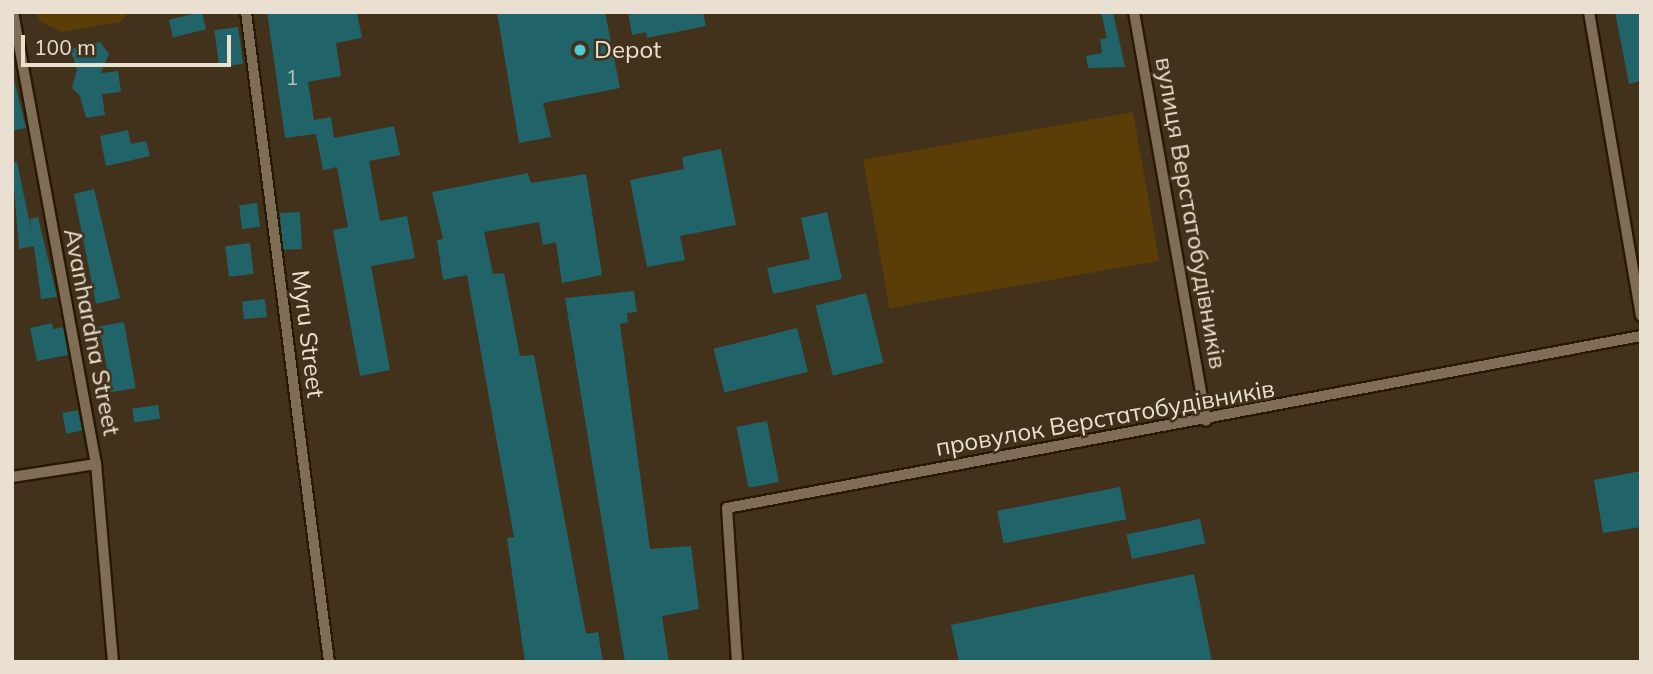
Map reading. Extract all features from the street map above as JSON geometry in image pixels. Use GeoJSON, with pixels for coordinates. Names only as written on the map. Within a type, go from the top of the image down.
{"type":"FeatureCollection","features":[{"type":"Feature","properties":{"kind":"street","name":"Avanhardna Street"},"geometry":{"type":"LineString","coordinates":[[13,12],[96,464],[113,662]]}},
{"type":"Feature","properties":{"kind":"street","name":"Myru Street"},"geometry":{"type":"LineString","coordinates":[[246,12],[329,662]]}},
{"type":"Feature","properties":{"kind":"street","name":"вулиця Верстатобудівників"},"geometry":{"type":"LineString","coordinates":[[1134,12],[1206,421]]}},
{"type":"Feature","properties":{"kind":"street"},"geometry":{"type":"LineString","coordinates":[[1589,12],[1641,316]]}},
{"type":"Feature","properties":{"kind":"street","name":"провулок Верстатобудівників"},"geometry":{"type":"LineString","coordinates":[[737,662],[727,508],[1206,421],[1641,336]]}},
{"type":"Feature","properties":{"kind":"street"},"geometry":{"type":"LineString","coordinates":[[12,477],[96,464]]}},
{"type":"Feature","properties":{"kind":"shaded area"},"geometry":{"type":"Polygon","coordinates":[[[36,12],[129,12],[120,22],[62,32],[41,22],[36,12]]]}},
{"type":"Feature","properties":{"kind":"shaded area"},"geometry":{"type":"Polygon","coordinates":[[[1133,112],[1159,261],[889,308],[863,160],[1133,112]]]}},
{"type":"Feature","properties":{"kind":"building"},"geometry":{"type":"Polygon","coordinates":[[[202,12],[206,30],[173,37],[169,20],[202,12]]]}},
{"type":"Feature","properties":{"kind":"building"},"geometry":{"type":"Polygon","coordinates":[[[267,12],[357,12],[362,38],[336,43],[341,76],[308,82],[314,120],[331,117],[334,138],[394,126],[400,155],[369,161],[380,221],[407,216],[415,258],[371,266],[390,370],[360,376],[333,230],[348,227],[337,167],[323,170],[316,134],[285,138],[267,12]]]}},
{"type":"Feature","properties":{"kind":"building"},"geometry":{"type":"Polygon","coordinates":[[[497,12],[605,12],[620,88],[543,103],[551,137],[519,143],[497,12]]]}},
{"type":"Feature","properties":{"kind":"building","name":"Depot"},"geometry":{"type":"Polygon","coordinates":[[[628,12],[703,12],[706,26],[647,38],[646,32],[632,35],[628,12]]]}},
{"type":"Feature","properties":{"kind":"building"},"geometry":{"type":"Polygon","coordinates":[[[1101,12],[1113,12],[1125,67],[1088,68],[1086,56],[1102,53],[1100,39],[1107,38],[1101,12]]]}},
{"type":"Feature","properties":{"kind":"building"},"geometry":{"type":"Polygon","coordinates":[[[1615,12],[1641,12],[1641,81],[1629,84],[1615,12]]]}},
{"type":"Feature","properties":{"kind":"building"},"geometry":{"type":"Polygon","coordinates":[[[238,27],[243,64],[219,67],[214,30],[238,27]]]}},
{"type":"Feature","properties":{"kind":"building"},"geometry":{"type":"Polygon","coordinates":[[[100,42],[109,54],[101,73],[118,71],[121,92],[102,94],[105,115],[86,118],[80,96],[72,88],[77,69],[70,49],[100,42]]]}},
{"type":"Feature","properties":{"kind":"building"},"geometry":{"type":"Polygon","coordinates":[[[12,71],[26,128],[12,131],[12,71]]]}},
{"type":"Feature","properties":{"kind":"building"},"geometry":{"type":"Polygon","coordinates":[[[128,130],[131,144],[146,141],[150,156],[106,166],[100,136],[128,130]]]}},
{"type":"Feature","properties":{"kind":"building"},"geometry":{"type":"Polygon","coordinates":[[[721,149],[736,225],[680,236],[685,260],[647,267],[630,180],[684,169],[682,157],[721,149]]]}},
{"type":"Feature","properties":{"kind":"building"},"geometry":{"type":"Polygon","coordinates":[[[12,162],[17,162],[31,229],[30,219],[38,217],[57,297],[41,299],[34,246],[19,249],[12,162]]]}},
{"type":"Feature","properties":{"kind":"building"},"geometry":{"type":"Polygon","coordinates":[[[528,173],[531,183],[586,174],[602,275],[562,283],[556,242],[543,245],[539,222],[484,232],[493,274],[504,273],[520,356],[534,355],[586,634],[598,632],[603,662],[525,662],[507,538],[514,537],[467,275],[443,280],[437,240],[443,239],[432,192],[528,173]]]}},
{"type":"Feature","properties":{"kind":"building"},"geometry":{"type":"Polygon","coordinates":[[[94,189],[120,298],[96,304],[74,194],[94,189]]]}},
{"type":"Feature","properties":{"kind":"building"},"geometry":{"type":"Polygon","coordinates":[[[257,203],[260,227],[242,229],[239,205],[257,203]]]}},
{"type":"Feature","properties":{"kind":"building"},"geometry":{"type":"Polygon","coordinates":[[[300,212],[302,249],[282,250],[280,213],[300,212]]]}},
{"type":"Feature","properties":{"kind":"building"},"geometry":{"type":"Polygon","coordinates":[[[827,212],[842,279],[773,294],[767,268],[810,259],[801,218],[827,212]]]}},
{"type":"Feature","properties":{"kind":"building"},"geometry":{"type":"Polygon","coordinates":[[[250,243],[254,274],[229,277],[225,246],[250,243]]]}},
{"type":"Feature","properties":{"kind":"building"},"geometry":{"type":"Polygon","coordinates":[[[634,291],[637,312],[627,313],[628,322],[620,324],[650,549],[691,546],[699,609],[662,616],[669,662],[625,662],[565,298],[634,291]]]}},
{"type":"Feature","properties":{"kind":"building"},"geometry":{"type":"Polygon","coordinates":[[[866,293],[883,363],[833,375],[816,306],[866,293]]]}},
{"type":"Feature","properties":{"kind":"building"},"geometry":{"type":"Polygon","coordinates":[[[265,299],[267,317],[244,319],[242,301],[265,299]]]}},
{"type":"Feature","properties":{"kind":"building"},"geometry":{"type":"Polygon","coordinates":[[[124,322],[136,388],[111,392],[99,326],[124,322]]]}},
{"type":"Feature","properties":{"kind":"building"},"geometry":{"type":"Polygon","coordinates":[[[52,323],[53,329],[63,327],[68,355],[37,361],[30,328],[52,323]]]}},
{"type":"Feature","properties":{"kind":"building"},"geometry":{"type":"Polygon","coordinates":[[[797,328],[808,372],[724,392],[714,349],[797,328]]]}},
{"type":"Feature","properties":{"kind":"building"},"geometry":{"type":"Polygon","coordinates":[[[158,405],[160,419],[134,422],[132,409],[158,405]]]}},
{"type":"Feature","properties":{"kind":"building"},"geometry":{"type":"Polygon","coordinates":[[[78,410],[82,431],[66,434],[62,413],[78,410]]]}},
{"type":"Feature","properties":{"kind":"building"},"geometry":{"type":"Polygon","coordinates":[[[767,421],[779,482],[748,488],[737,427],[767,421]]]}},
{"type":"Feature","properties":{"kind":"building"},"geometry":{"type":"Polygon","coordinates":[[[1641,471],[1641,527],[1603,533],[1594,480],[1641,471]]]}},
{"type":"Feature","properties":{"kind":"building"},"geometry":{"type":"Polygon","coordinates":[[[1120,487],[1126,519],[1004,543],[997,511],[1120,487]]]}},
{"type":"Feature","properties":{"kind":"building"},"geometry":{"type":"Polygon","coordinates":[[[1200,519],[1205,543],[1132,559],[1127,535],[1200,519]]]}},
{"type":"Feature","properties":{"kind":"building"},"geometry":{"type":"Polygon","coordinates":[[[1194,574],[1212,662],[959,662],[951,625],[1194,574]]]}},
{"type":"Feature","properties":{"kind":"place","name":"Depot"},"geometry":{"type":"Point","coordinates":[580,50]}}]}
